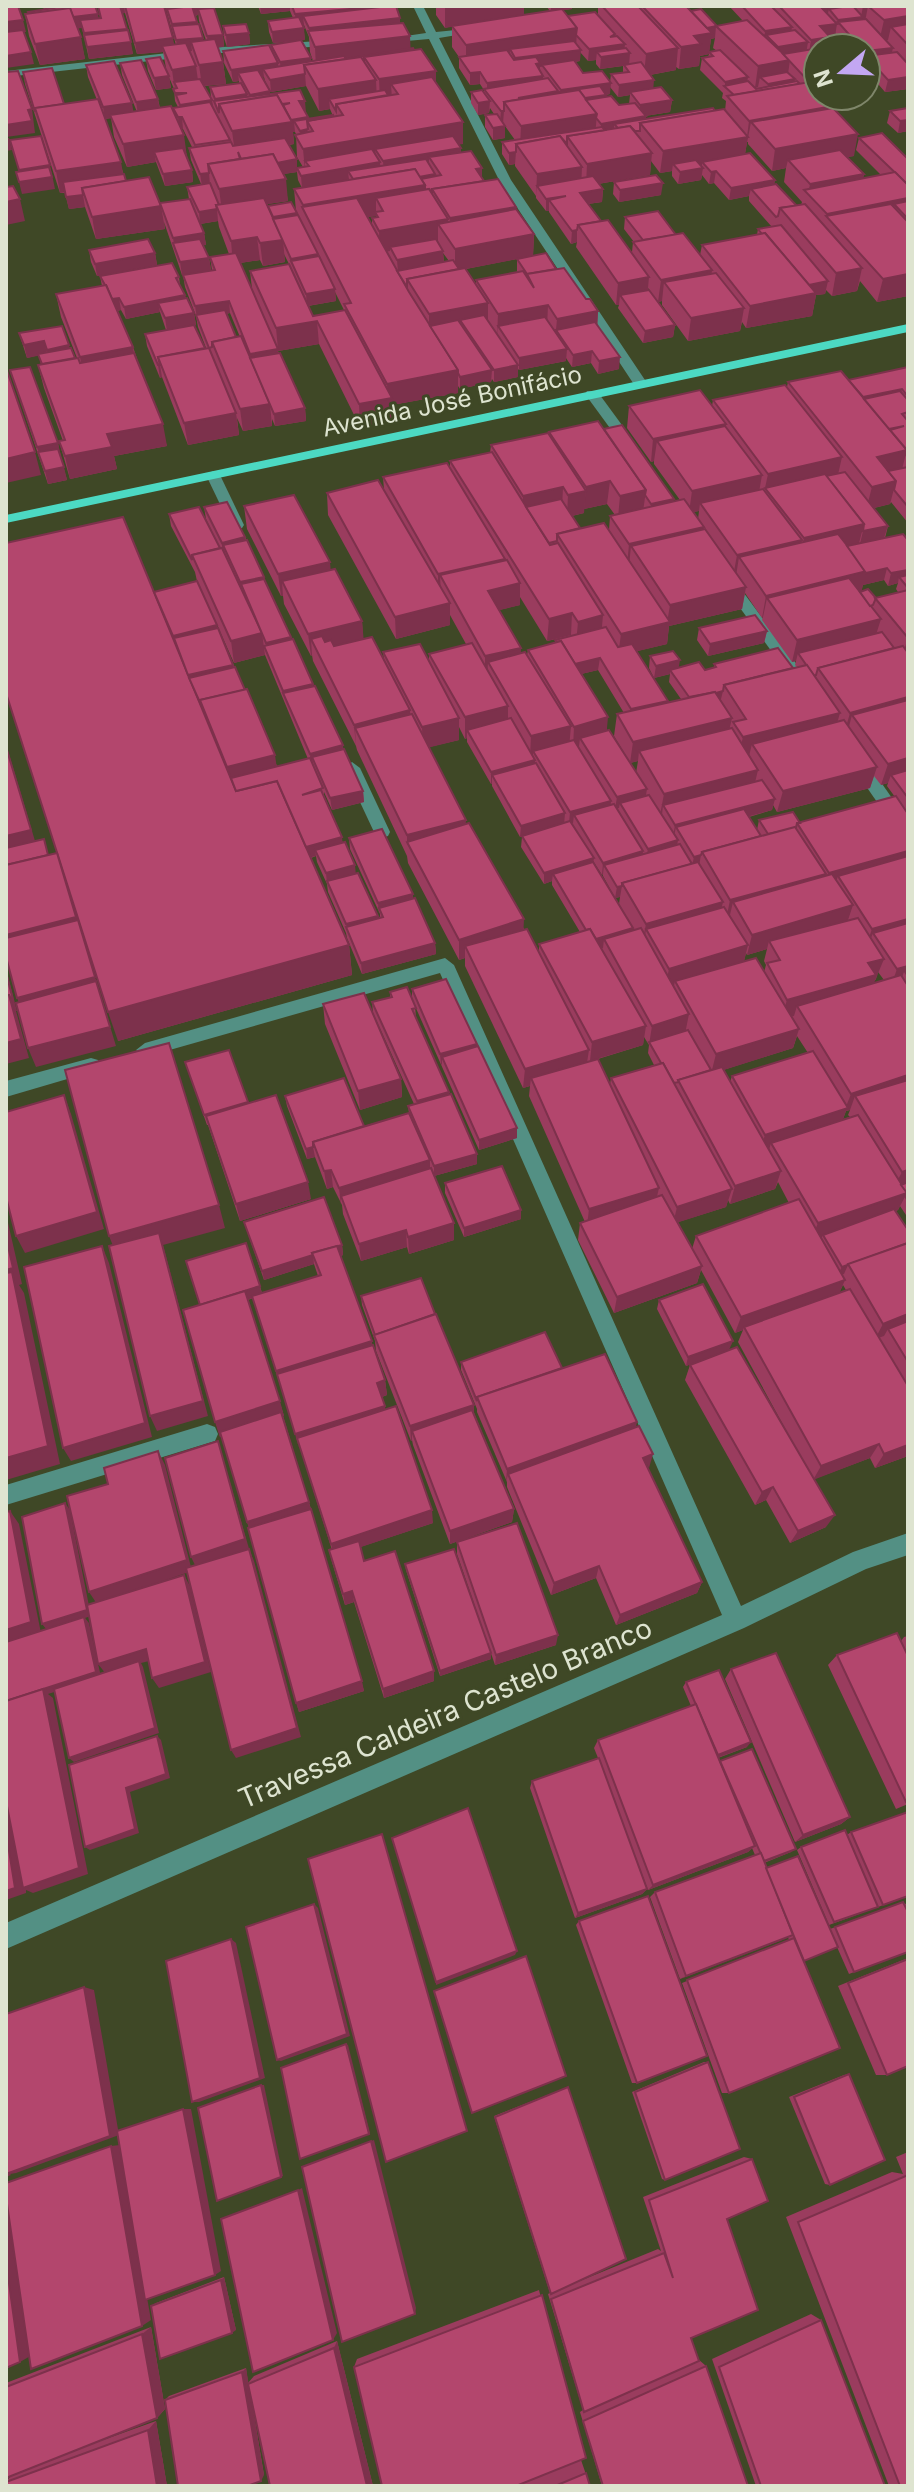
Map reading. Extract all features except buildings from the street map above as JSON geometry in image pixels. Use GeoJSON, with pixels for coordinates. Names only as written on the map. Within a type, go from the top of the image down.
{"type":"FeatureCollection","features":[{"type":"Feature","properties":{"kind":"main road","name":"Avenida José Bonifácio"},"geometry":{"type":"LineString","coordinates":[[6,519],[908,328]]}},
{"type":"Feature","properties":{"kind":"street"},"geometry":{"type":"LineString","coordinates":[[418,6],[505,180],[640,383]]}},
{"type":"Feature","properties":{"kind":"street"},"geometry":{"type":"LineString","coordinates":[[372,41],[495,28]]}},
{"type":"Feature","properties":{"kind":"street"},"geometry":{"type":"LineString","coordinates":[[6,74],[222,50],[342,43]]}},
{"type":"Feature","properties":{"kind":"street"},"geometry":{"type":"LineString","coordinates":[[592,394],[638,457]]}},
{"type":"Feature","properties":{"kind":"street"},"geometry":{"type":"LineString","coordinates":[[213,475],[241,534]]}},
{"type":"Feature","properties":{"kind":"street"},"geometry":{"type":"LineString","coordinates":[[722,572],[805,687]]}},
{"type":"Feature","properties":{"kind":"street"},"geometry":{"type":"LineString","coordinates":[[342,747],[382,832]]}},
{"type":"Feature","properties":{"kind":"street"},"geometry":{"type":"LineString","coordinates":[[848,748],[908,834]]}},
{"type":"Feature","properties":{"kind":"street"},"geometry":{"type":"LineString","coordinates":[[6,1089],[445,965],[736,1620]]}},
{"type":"Feature","properties":{"kind":"street"},"geometry":{"type":"LineString","coordinates":[[6,1495],[207,1434]]}},
{"type":"Feature","properties":{"kind":"street","name":"Travessa Caldeira Castelo Branco"},"geometry":{"type":"LineString","coordinates":[[6,1936],[736,1620],[861,1560],[908,1544]]}}]}
